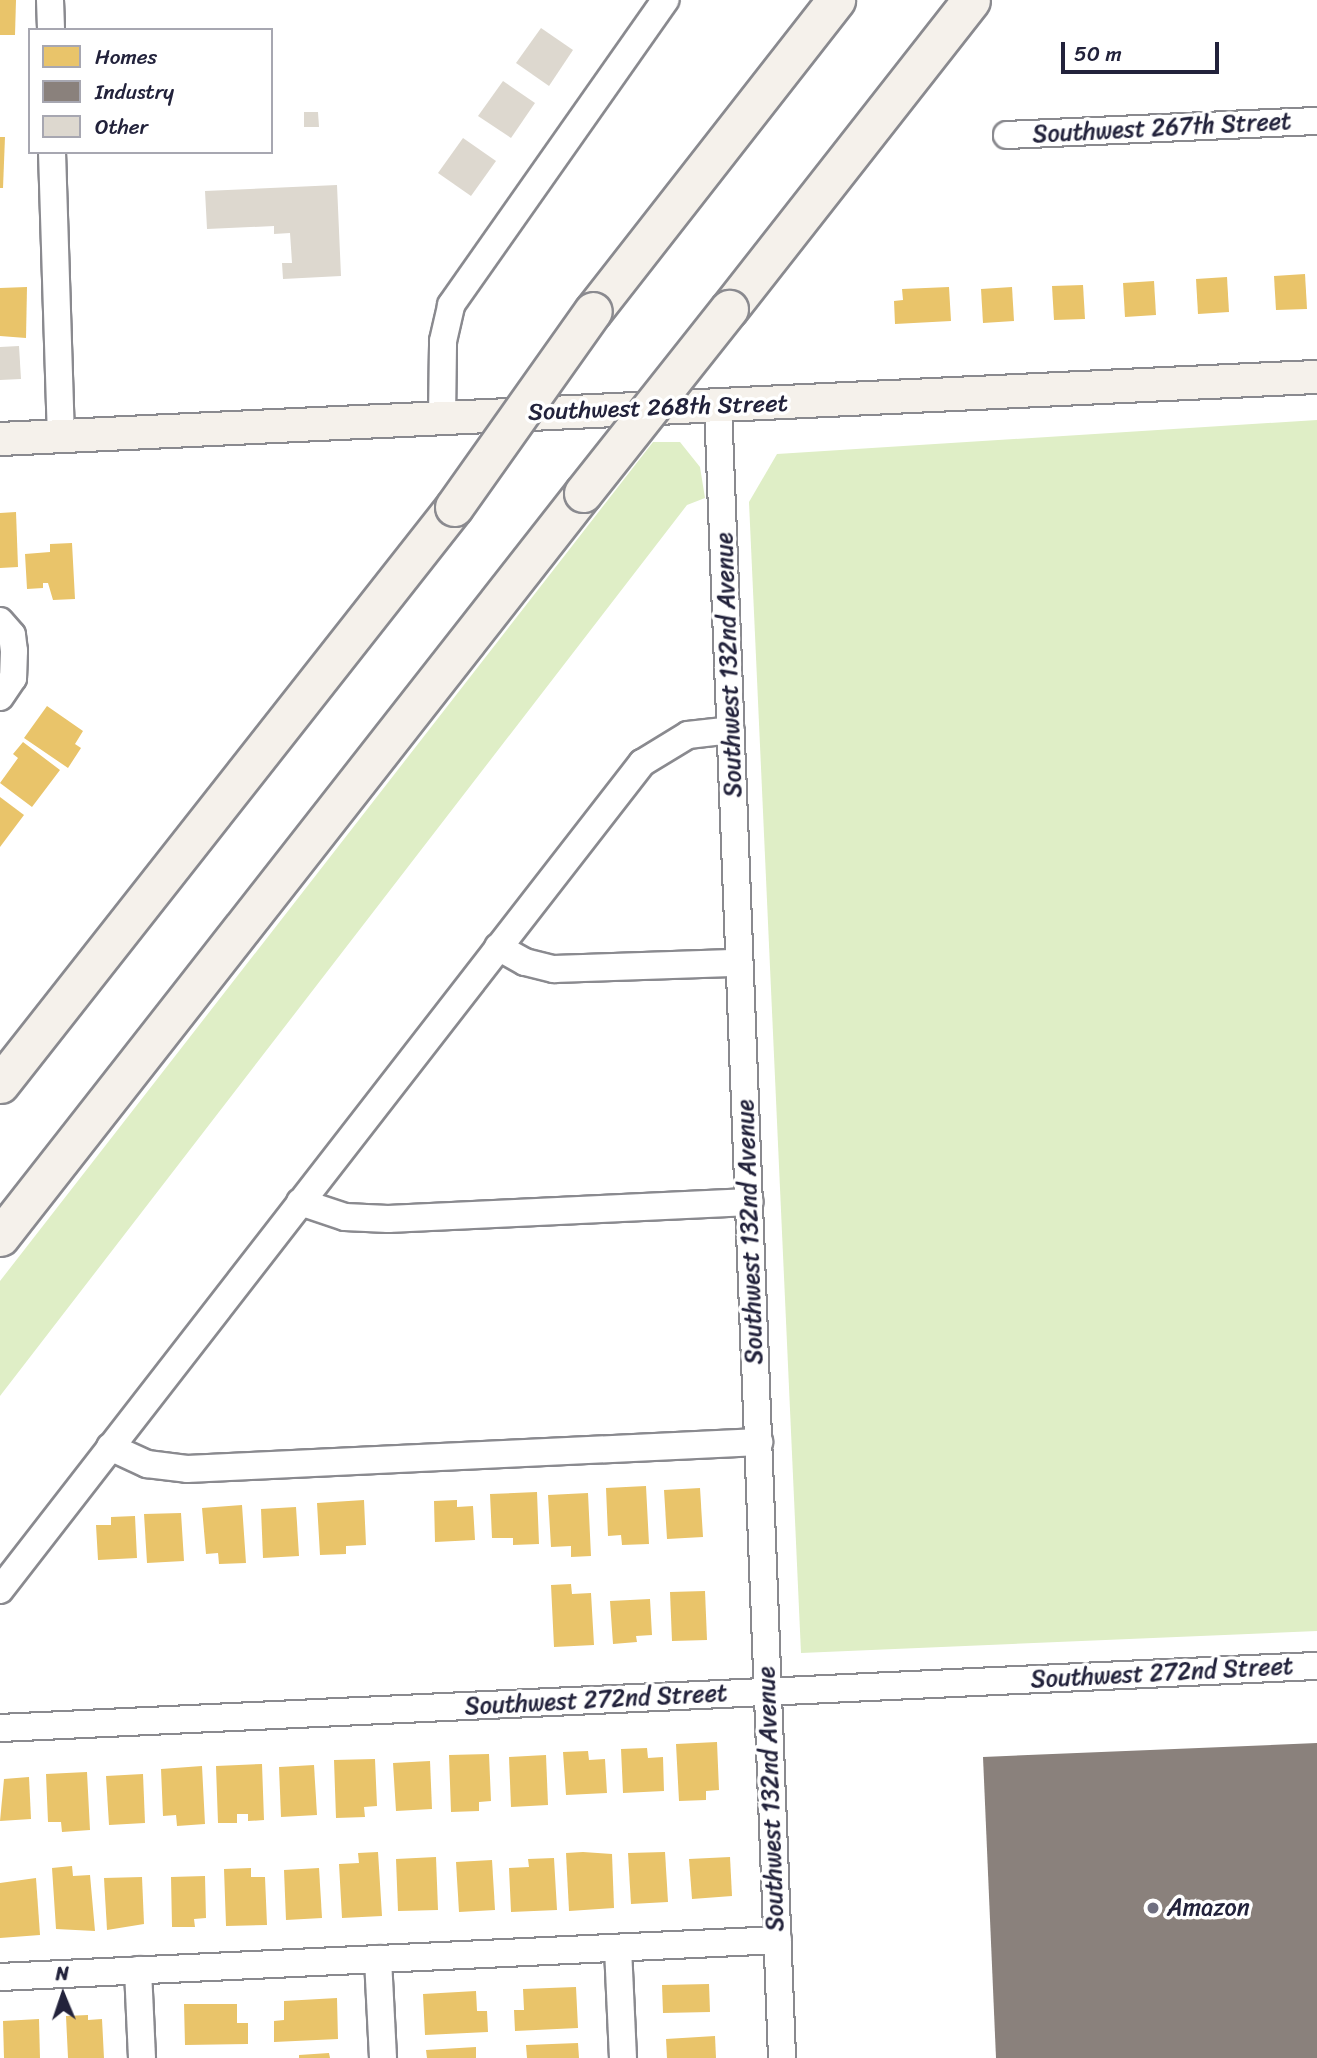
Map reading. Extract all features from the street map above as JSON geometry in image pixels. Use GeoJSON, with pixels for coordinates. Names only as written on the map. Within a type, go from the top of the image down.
{"type":"FeatureCollection","features":[{"type":"Feature","properties":{"kind":"highway"},"geometry":{"type":"LineString","coordinates":[[0,1084],[454,507],[593,311],[836,0]]}},
{"type":"Feature","properties":{"kind":"highway"},"geometry":{"type":"LineString","coordinates":[[0,1237],[971,0]]}},
{"type":"Feature","properties":{"kind":"main road","name":"Southwest 268th Street"},"geometry":{"type":"LineString","coordinates":[[0,439],[1317,377]]}},
{"type":"Feature","properties":{"kind":"street"},"geometry":{"type":"LineString","coordinates":[[50,0],[51,28]]}},
{"type":"Feature","properties":{"kind":"street"},"geometry":{"type":"LineString","coordinates":[[442,417],[443,341],[451,305],[665,0]]}},
{"type":"Feature","properties":{"kind":"street","name":"Southwest 267th Street"},"geometry":{"type":"LineString","coordinates":[[1007,135],[1317,121]]}},
{"type":"Feature","properties":{"kind":"street"},"geometry":{"type":"LineString","coordinates":[[52,154],[61,436]]}},
{"type":"Feature","properties":{"kind":"street","name":"Southwest 132nd Avenue"},"geometry":{"type":"LineString","coordinates":[[718,406],[782,2058]]}},
{"type":"Feature","properties":{"kind":"street"},"geometry":{"type":"LineString","coordinates":[[0,621],[12,635],[14,651],[13,678],[0,697]]}},
{"type":"Feature","properties":{"kind":"street"},"geometry":{"type":"LineString","coordinates":[[0,1590],[642,763],[688,735],[732,730]]}},
{"type":"Feature","properties":{"kind":"street"},"geometry":{"type":"LineString","coordinates":[[498,947],[525,962],[554,969],[739,963]]}},
{"type":"Feature","properties":{"kind":"street"},"geometry":{"type":"LineString","coordinates":[[300,1202],[345,1217],[381,1219],[750,1202]]}},
{"type":"Feature","properties":{"kind":"street"},"geometry":{"type":"LineString","coordinates":[[110,1447],[147,1464],[187,1469],[759,1442]]}},
{"type":"Feature","properties":{"kind":"street","name":"Southwest 272nd Street"},"geometry":{"type":"LineString","coordinates":[[0,1728],[1317,1666]]}},
{"type":"Feature","properties":{"kind":"street"},"geometry":{"type":"LineString","coordinates":[[0,1977],[778,1940]]}},
{"type":"Feature","properties":{"kind":"street"},"geometry":{"type":"LineString","coordinates":[[618,1948],[623,2058]]}},
{"type":"Feature","properties":{"kind":"street"},"geometry":{"type":"LineString","coordinates":[[378,1959],[383,2058]]}},
{"type":"Feature","properties":{"kind":"street"},"geometry":{"type":"LineString","coordinates":[[138,1970],[142,2058]]}},
{"type":"Feature","properties":{"kind":"green space"},"geometry":{"type":"Polygon","coordinates":[[[1317,420],[1317,1631],[801,1653],[749,502],[777,454],[1317,420]]]}},
{"type":"Feature","properties":{"kind":"green space"},"geometry":{"type":"Polygon","coordinates":[[[653,442],[680,442],[700,467],[705,498],[687,505],[0,1396],[0,1281],[653,442]]]}},
{"type":"Feature","properties":{"kind":"building: Homes"},"geometry":{"type":"Polygon","coordinates":[[[0,0],[16,0],[15,35],[0,35],[0,0]]]}},
{"type":"Feature","properties":{"kind":"building: Homes"},"geometry":{"type":"Polygon","coordinates":[[[0,137],[5,137],[3,188],[0,188],[0,137]]]}},
{"type":"Feature","properties":{"kind":"building: Homes"},"geometry":{"type":"Polygon","coordinates":[[[1305,274],[1307,309],[1276,310],[1274,276],[1305,274]]]}},
{"type":"Feature","properties":{"kind":"building: Homes"},"geometry":{"type":"Polygon","coordinates":[[[1227,277],[1229,312],[1198,314],[1196,279],[1227,277]]]}},
{"type":"Feature","properties":{"kind":"building: Homes"},"geometry":{"type":"Polygon","coordinates":[[[1154,281],[1156,315],[1125,317],[1123,283],[1154,281]]]}},
{"type":"Feature","properties":{"kind":"building: Homes"},"geometry":{"type":"Polygon","coordinates":[[[1083,285],[1085,319],[1054,320],[1052,286],[1083,285]]]}},
{"type":"Feature","properties":{"kind":"building: Homes"},"geometry":{"type":"Polygon","coordinates":[[[27,287],[26,338],[0,336],[0,288],[27,287]]]}},
{"type":"Feature","properties":{"kind":"building: Homes"},"geometry":{"type":"Polygon","coordinates":[[[949,287],[951,321],[895,324],[894,301],[903,300],[902,289],[949,287]]]}},
{"type":"Feature","properties":{"kind":"building: Homes"},"geometry":{"type":"Polygon","coordinates":[[[1012,287],[1014,321],[983,323],[981,289],[1012,287]]]}},
{"type":"Feature","properties":{"kind":"building: Homes"},"geometry":{"type":"Polygon","coordinates":[[[16,512],[18,567],[0,568],[0,513],[16,512]]]}},
{"type":"Feature","properties":{"kind":"building: Homes"},"geometry":{"type":"Polygon","coordinates":[[[72,543],[75,599],[53,600],[48,583],[43,583],[43,588],[27,589],[25,554],[50,552],[50,544],[72,543]]]}},
{"type":"Feature","properties":{"kind":"building: Homes"},"geometry":{"type":"Polygon","coordinates":[[[47,706],[83,731],[75,744],[81,748],[68,768],[24,738],[47,706]]]}},
{"type":"Feature","properties":{"kind":"building: Homes"},"geometry":{"type":"Polygon","coordinates":[[[23,742],[60,770],[32,807],[0,783],[18,758],[13,754],[23,742]]]}},
{"type":"Feature","properties":{"kind":"building: Homes"},"geometry":{"type":"Polygon","coordinates":[[[0,797],[24,815],[0,847],[0,797]]]}},
{"type":"Feature","properties":{"kind":"building: Homes"},"geometry":{"type":"Polygon","coordinates":[[[646,1486],[649,1544],[622,1545],[621,1535],[608,1536],[606,1488],[646,1486]]]}},
{"type":"Feature","properties":{"kind":"building: Homes"},"geometry":{"type":"Polygon","coordinates":[[[700,1488],[703,1537],[667,1539],[664,1490],[700,1488]]]}},
{"type":"Feature","properties":{"kind":"building: Homes"},"geometry":{"type":"Polygon","coordinates":[[[537,1492],[539,1544],[513,1545],[513,1538],[492,1538],[490,1494],[537,1492]]]}},
{"type":"Feature","properties":{"kind":"building: Homes"},"geometry":{"type":"Polygon","coordinates":[[[588,1493],[591,1556],[571,1557],[571,1546],[551,1547],[548,1495],[588,1493]]]}},
{"type":"Feature","properties":{"kind":"building: Homes"},"geometry":{"type":"Polygon","coordinates":[[[364,1500],[366,1545],[346,1546],[346,1554],[320,1555],[317,1503],[364,1500]]]}},
{"type":"Feature","properties":{"kind":"building: Homes"},"geometry":{"type":"Polygon","coordinates":[[[457,1500],[457,1507],[473,1506],[475,1540],[435,1542],[434,1501],[457,1500]]]}},
{"type":"Feature","properties":{"kind":"building: Homes"},"geometry":{"type":"Polygon","coordinates":[[[242,1505],[246,1563],[219,1564],[218,1553],[206,1554],[202,1508],[242,1505]]]}},
{"type":"Feature","properties":{"kind":"building: Homes"},"geometry":{"type":"Polygon","coordinates":[[[296,1507],[299,1556],[263,1558],[261,1509],[296,1507]]]}},
{"type":"Feature","properties":{"kind":"building: Homes"},"geometry":{"type":"Polygon","coordinates":[[[181,1513],[184,1561],[147,1563],[144,1514],[181,1513]]]}},
{"type":"Feature","properties":{"kind":"building: Homes"},"geometry":{"type":"Polygon","coordinates":[[[135,1516],[137,1558],[98,1560],[96,1525],[111,1525],[111,1517],[135,1516]]]}},
{"type":"Feature","properties":{"kind":"building: Homes"},"geometry":{"type":"Polygon","coordinates":[[[571,1584],[572,1594],[591,1593],[594,1645],[554,1647],[551,1585],[571,1584]]]}},
{"type":"Feature","properties":{"kind":"building: Homes"},"geometry":{"type":"Polygon","coordinates":[[[705,1591],[707,1640],[672,1641],[670,1592],[705,1591]]]}},
{"type":"Feature","properties":{"kind":"building: Homes"},"geometry":{"type":"Polygon","coordinates":[[[650,1599],[652,1635],[636,1636],[637,1642],[613,1644],[610,1601],[650,1599]]]}},
{"type":"Feature","properties":{"kind":"building: Homes"},"geometry":{"type":"Polygon","coordinates":[[[717,1742],[719,1790],[706,1791],[706,1800],[679,1801],[676,1744],[717,1742]]]}},
{"type":"Feature","properties":{"kind":"building: Homes"},"geometry":{"type":"Polygon","coordinates":[[[647,1748],[648,1758],[663,1757],[664,1791],[623,1793],[621,1749],[647,1748]]]}},
{"type":"Feature","properties":{"kind":"building: Homes"},"geometry":{"type":"Polygon","coordinates":[[[588,1751],[589,1760],[605,1759],[607,1793],[566,1795],[563,1752],[588,1751]]]}},
{"type":"Feature","properties":{"kind":"building: Homes"},"geometry":{"type":"Polygon","coordinates":[[[489,1754],[491,1801],[479,1802],[479,1811],[451,1812],[449,1755],[489,1754]]]}},
{"type":"Feature","properties":{"kind":"building: Homes"},"geometry":{"type":"Polygon","coordinates":[[[546,1755],[548,1805],[511,1807],[509,1757],[546,1755]]]}},
{"type":"Feature","properties":{"kind":"building: Homes"},"geometry":{"type":"Polygon","coordinates":[[[375,1759],[377,1806],[364,1807],[365,1817],[336,1818],[334,1760],[375,1759]]]}},
{"type":"Feature","properties":{"kind":"building: Homes"},"geometry":{"type":"Polygon","coordinates":[[[430,1761],[432,1809],[396,1811],[393,1763],[430,1761]]]}},
{"type":"Feature","properties":{"kind":"building: Homes"},"geometry":{"type":"Polygon","coordinates":[[[262,1764],[264,1820],[248,1821],[248,1814],[237,1814],[237,1823],[218,1823],[216,1766],[262,1764]]]}},
{"type":"Feature","properties":{"kind":"building: Homes"},"geometry":{"type":"Polygon","coordinates":[[[314,1765],[317,1815],[281,1817],[279,1767],[314,1765]]]}},
{"type":"Feature","properties":{"kind":"building: Homes"},"geometry":{"type":"Polygon","coordinates":[[[202,1766],[205,1824],[177,1826],[176,1815],[163,1816],[161,1769],[202,1766]]]}},
{"type":"Feature","properties":{"kind":"building: Homes"},"geometry":{"type":"Polygon","coordinates":[[[87,1772],[90,1830],[62,1832],[61,1822],[48,1822],[46,1774],[87,1772]]]}},
{"type":"Feature","properties":{"kind":"building: Homes"},"geometry":{"type":"Polygon","coordinates":[[[143,1774],[145,1823],[109,1825],[106,1776],[143,1774]]]}},
{"type":"Feature","properties":{"kind":"building: Homes"},"geometry":{"type":"Polygon","coordinates":[[[29,1777],[31,1819],[0,1821],[4,1779],[29,1777]]]}},
{"type":"Feature","properties":{"kind":"building: Homes"},"geometry":{"type":"Polygon","coordinates":[[[378,1852],[382,1916],[342,1918],[339,1864],[359,1863],[358,1853],[378,1852]]]}},
{"type":"Feature","properties":{"kind":"building: Homes"},"geometry":{"type":"Polygon","coordinates":[[[665,1852],[668,1902],[631,1904],[628,1853],[665,1852]]]}},
{"type":"Feature","properties":{"kind":"building: Homes"},"geometry":{"type":"Polygon","coordinates":[[[566,1853],[612,1854],[614,1908],[569,1911],[566,1853]]]}},
{"type":"Feature","properties":{"kind":"building: Homes"},"geometry":{"type":"Polygon","coordinates":[[[436,1857],[438,1910],[398,1911],[396,1859],[436,1857]]]}},
{"type":"Feature","properties":{"kind":"building: Homes"},"geometry":{"type":"Polygon","coordinates":[[[730,1857],[732,1896],[692,1899],[689,1859],[730,1857]]]}},
{"type":"Feature","properties":{"kind":"building: Homes"},"geometry":{"type":"Polygon","coordinates":[[[554,1858],[557,1910],[511,1912],[509,1868],[529,1867],[528,1859],[554,1858]]]}},
{"type":"Feature","properties":{"kind":"building: Homes"},"geometry":{"type":"Polygon","coordinates":[[[492,1860],[495,1910],[459,1912],[456,1862],[492,1860]]]}},
{"type":"Feature","properties":{"kind":"building: Homes"},"geometry":{"type":"Polygon","coordinates":[[[72,1866],[73,1876],[90,1875],[95,1931],[56,1929],[52,1868],[72,1866]]]}},
{"type":"Feature","properties":{"kind":"building: Homes"},"geometry":{"type":"Polygon","coordinates":[[[251,1868],[251,1877],[265,1877],[267,1925],[226,1926],[224,1869],[251,1868]]]}},
{"type":"Feature","properties":{"kind":"building: Homes"},"geometry":{"type":"Polygon","coordinates":[[[319,1868],[322,1918],[286,1920],[284,1870],[319,1868]]]}},
{"type":"Feature","properties":{"kind":"building: Homes"},"geometry":{"type":"Polygon","coordinates":[[[205,1876],[206,1918],[194,1919],[195,1927],[172,1927],[171,1877],[205,1876]]]}},
{"type":"Feature","properties":{"kind":"building: Homes"},"geometry":{"type":"Polygon","coordinates":[[[142,1877],[144,1924],[107,1930],[104,1878],[142,1877]]]}},
{"type":"Feature","properties":{"kind":"building: Homes"},"geometry":{"type":"Polygon","coordinates":[[[36,1878],[40,1935],[0,1938],[0,1883],[36,1878]]]}},
{"type":"Feature","properties":{"kind":"building: Homes"},"geometry":{"type":"Polygon","coordinates":[[[709,1984],[710,2012],[663,2013],[662,1985],[709,1984]]]}},
{"type":"Feature","properties":{"kind":"building: Homes"},"geometry":{"type":"Polygon","coordinates":[[[576,1987],[578,2028],[515,2031],[514,2010],[524,2010],[523,1989],[576,1987]]]}},
{"type":"Feature","properties":{"kind":"building: Homes"},"geometry":{"type":"Polygon","coordinates":[[[476,1991],[477,2011],[487,2011],[488,2032],[425,2035],[423,1994],[476,1991]]]}},
{"type":"Feature","properties":{"kind":"building: Homes"},"geometry":{"type":"Polygon","coordinates":[[[337,1998],[338,2039],[274,2042],[274,2021],[284,2020],[284,2001],[337,1998]]]}},
{"type":"Feature","properties":{"kind":"building: Homes"},"geometry":{"type":"Polygon","coordinates":[[[184,2004],[237,2004],[237,2023],[248,2023],[248,2044],[185,2045],[184,2004]]]}},
{"type":"Feature","properties":{"kind":"building: Homes"},"geometry":{"type":"Polygon","coordinates":[[[88,2015],[88,2020],[102,2019],[104,2058],[68,2058],[66,2016],[88,2015]]]}},
{"type":"Feature","properties":{"kind":"building: Homes"},"geometry":{"type":"Polygon","coordinates":[[[39,2019],[40,2058],[4,2058],[3,2021],[39,2019]]]}},
{"type":"Feature","properties":{"kind":"building: Homes"},"geometry":{"type":"Polygon","coordinates":[[[715,2036],[716,2058],[667,2058],[666,2039],[715,2036]]]}},
{"type":"Feature","properties":{"kind":"building: Homes"},"geometry":{"type":"Polygon","coordinates":[[[578,2043],[579,2058],[527,2058],[526,2045],[578,2043]]]}},
{"type":"Feature","properties":{"kind":"building: Homes"},"geometry":{"type":"Polygon","coordinates":[[[476,2047],[476,2058],[427,2058],[426,2050],[476,2047]]]}},
{"type":"Feature","properties":{"kind":"building: Homes"},"geometry":{"type":"Polygon","coordinates":[[[329,2053],[330,2058],[299,2058],[299,2055],[329,2053]]]}},
{"type":"Feature","properties":{"kind":"building: Industry","name":"Amazon"},"geometry":{"type":"Polygon","coordinates":[[[1317,1743],[1317,2058],[996,2058],[983,1757],[1317,1743]]]}},
{"type":"Feature","properties":{"kind":"building: Other"},"geometry":{"type":"Polygon","coordinates":[[[541,28],[573,50],[549,86],[516,63],[541,28]]]}},
{"type":"Feature","properties":{"kind":"building: Other"},"geometry":{"type":"Polygon","coordinates":[[[503,81],[535,103],[511,138],[478,116],[503,81]]]}},
{"type":"Feature","properties":{"kind":"building: Other"},"geometry":{"type":"Polygon","coordinates":[[[304,112],[318,112],[319,127],[304,127],[304,112]]]}},
{"type":"Feature","properties":{"kind":"building: Other"},"geometry":{"type":"Polygon","coordinates":[[[463,138],[496,161],[471,196],[438,173],[463,138]]]}},
{"type":"Feature","properties":{"kind":"building: Other"},"geometry":{"type":"Polygon","coordinates":[[[337,185],[341,276],[283,279],[282,263],[292,263],[290,233],[274,234],[274,226],[207,229],[205,191],[337,185]]]}},
{"type":"Feature","properties":{"kind":"building: Other"},"geometry":{"type":"Polygon","coordinates":[[[19,346],[21,379],[0,380],[0,347],[19,346]]]}},
{"type":"Feature","properties":{"kind":"place","name":"Amazon"},"geometry":{"type":"Point","coordinates":[1153,1908]}}]}
